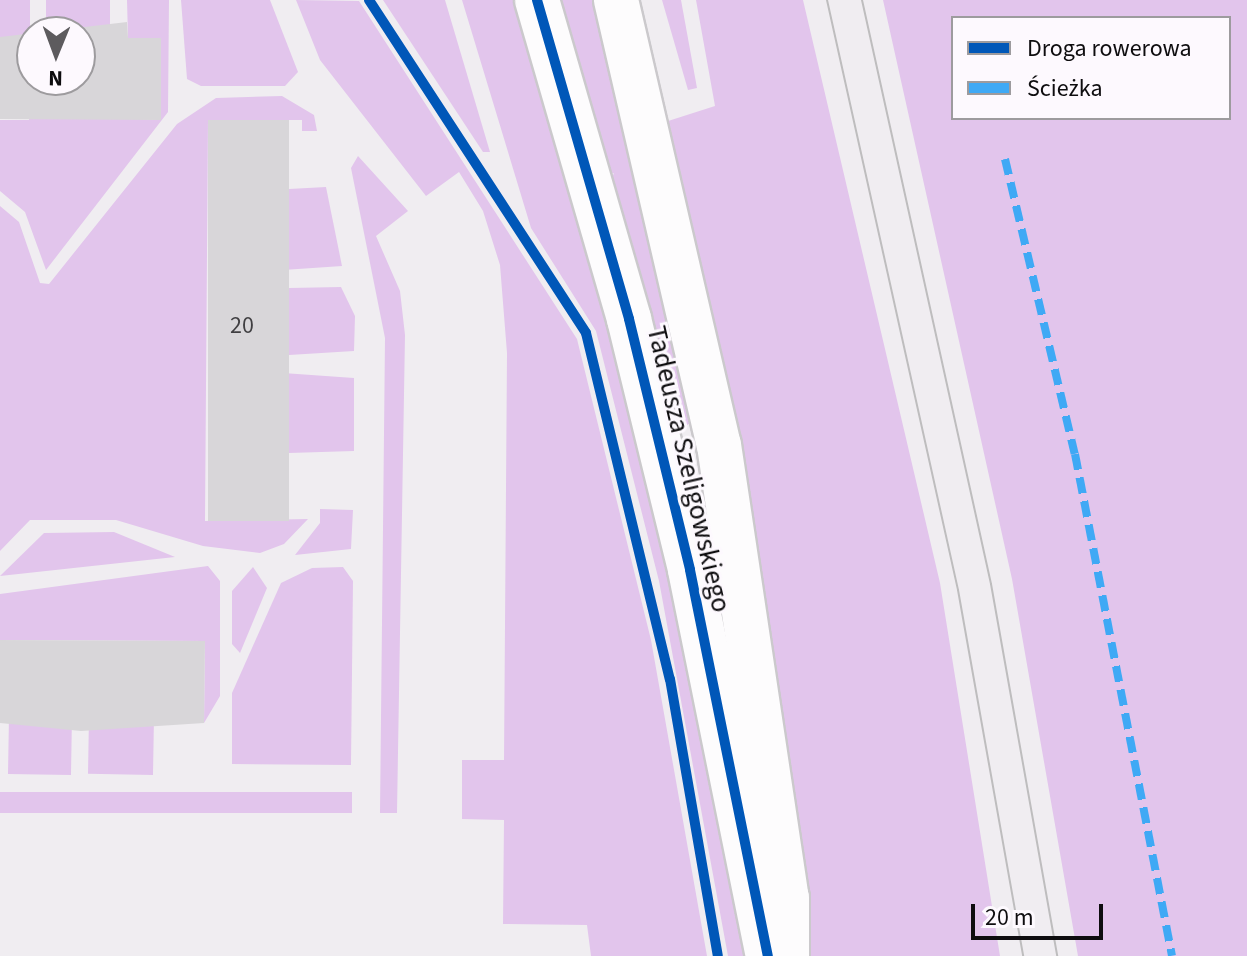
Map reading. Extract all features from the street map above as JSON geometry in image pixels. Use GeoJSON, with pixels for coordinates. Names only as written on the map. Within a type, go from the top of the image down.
{"type":"FeatureCollection","features":[{"type":"Feature","properties":{"kind":"street","name":"Tadeusza Szeligowskiego"},"geometry":{"type":"LineString","coordinates":[[537,0],[629,319],[690,570],[768,956]]}},
{"type":"Feature","properties":{"kind":"street","name":"Tadeusza Szeligowskiego"},"geometry":{"type":"LineString","coordinates":[[616,0],[719,445],[781,852],[787,956]]}},
{"type":"Feature","properties":{"kind":"shaded area"},"geometry":{"type":"Polygon","coordinates":[[[0,0],[30,0],[30,16],[16,16],[16,37],[0,37],[0,0]]]}},
{"type":"Feature","properties":{"kind":"shaded area"},"geometry":{"type":"Polygon","coordinates":[[[46,0],[110,0],[110,38],[96,37],[96,16],[46,16],[46,0]]]}},
{"type":"Feature","properties":{"kind":"shaded area"},"geometry":{"type":"Polygon","coordinates":[[[127,0],[169,0],[168,112],[46,270],[25,212],[0,191],[0,120],[29,120],[29,114],[161,120],[161,38],[128,38],[127,0]]]}},
{"type":"Feature","properties":{"kind":"shaded area"},"geometry":{"type":"Polygon","coordinates":[[[181,0],[270,0],[298,72],[285,86],[201,86],[187,79],[181,0]]]}},
{"type":"Feature","properties":{"kind":"shaded area"},"geometry":{"type":"Polygon","coordinates":[[[296,0],[359,1],[577,339],[651,640],[707,956],[591,956],[587,925],[503,924],[504,820],[462,819],[462,760],[504,760],[507,353],[500,265],[483,211],[459,172],[426,196],[320,60],[296,0]]]}},
{"type":"Feature","properties":{"kind":"shaded area"},"geometry":{"type":"Polygon","coordinates":[[[383,0],[445,0],[490,152],[483,152],[383,0]]]}},
{"type":"Feature","properties":{"kind":"shaded area"},"geometry":{"type":"Polygon","coordinates":[[[462,0],[519,0],[653,476],[746,956],[728,956],[659,581],[596,331],[531,228],[462,0]]]}},
{"type":"Feature","properties":{"kind":"shaded area"},"geometry":{"type":"Polygon","coordinates":[[[556,0],[600,0],[694,421],[687,425],[677,420],[610,182],[614,173],[608,175],[556,0]]]}},
{"type":"Feature","properties":{"kind":"shaded area"},"geometry":{"type":"Polygon","coordinates":[[[662,0],[681,0],[697,88],[688,90],[662,0]]]}},
{"type":"Feature","properties":{"kind":"shaded area"},"geometry":{"type":"Polygon","coordinates":[[[696,0],[803,0],[940,583],[1000,956],[809,956],[665,122],[715,106],[696,0]]]}},
{"type":"Feature","properties":{"kind":"shaded area"},"geometry":{"type":"Polygon","coordinates":[[[883,0],[1247,0],[1247,956],[1078,956],[1012,579],[883,0]]]}},
{"type":"Feature","properties":{"kind":"shaded area"},"geometry":{"type":"Polygon","coordinates":[[[282,96],[314,115],[317,131],[302,131],[302,120],[208,120],[205,521],[308,519],[284,544],[260,553],[203,546],[116,520],[30,520],[0,551],[0,206],[19,222],[40,283],[49,284],[177,124],[216,98],[282,96]]]}},
{"type":"Feature","properties":{"kind":"shaded area"},"geometry":{"type":"Polygon","coordinates":[[[358,156],[408,211],[376,236],[400,291],[405,335],[397,813],[380,813],[385,338],[351,168],[358,156]]]}},
{"type":"Feature","properties":{"kind":"shaded area"},"geometry":{"type":"Polygon","coordinates":[[[326,187],[342,266],[283,270],[289,189],[326,187]]]}},
{"type":"Feature","properties":{"kind":"shaded area"},"geometry":{"type":"Polygon","coordinates":[[[341,287],[355,316],[354,351],[289,355],[289,288],[341,287]]]}},
{"type":"Feature","properties":{"kind":"shaded area"},"geometry":{"type":"Polygon","coordinates":[[[283,373],[354,378],[354,451],[289,453],[283,373]]]}},
{"type":"Feature","properties":{"kind":"shaded area"},"geometry":{"type":"Polygon","coordinates":[[[320,509],[353,510],[351,549],[295,555],[320,523],[320,509]]]}},
{"type":"Feature","properties":{"kind":"shaded area"},"geometry":{"type":"Polygon","coordinates":[[[114,532],[175,557],[0,576],[44,533],[114,532]]]}},
{"type":"Feature","properties":{"kind":"shaded area"},"geometry":{"type":"Polygon","coordinates":[[[208,566],[220,581],[220,696],[204,723],[205,641],[0,640],[0,594],[208,566]]]}},
{"type":"Feature","properties":{"kind":"shaded area"},"geometry":{"type":"Polygon","coordinates":[[[253,567],[267,588],[240,653],[232,644],[232,591],[253,567]]]}},
{"type":"Feature","properties":{"kind":"shaded area"},"geometry":{"type":"Polygon","coordinates":[[[343,567],[353,581],[351,765],[232,764],[232,693],[281,583],[312,568],[343,567]]]}},
{"type":"Feature","properties":{"kind":"shaded area"},"geometry":{"type":"Polygon","coordinates":[[[9,716],[72,717],[71,775],[8,774],[9,716]]]}},
{"type":"Feature","properties":{"kind":"shaded area"},"geometry":{"type":"Polygon","coordinates":[[[89,716],[154,717],[153,775],[88,774],[89,716]]]}},
{"type":"Feature","properties":{"kind":"shaded area"},"geometry":{"type":"Polygon","coordinates":[[[0,792],[352,792],[352,813],[0,813],[0,792]]]}},
{"type":"Feature","properties":{"kind":"building"},"geometry":{"type":"Polygon","coordinates":[[[127,22],[128,38],[161,38],[161,120],[0,119],[0,37],[16,35],[16,96],[96,96],[96,26],[127,22]]]}},
{"type":"Feature","properties":{"kind":"building"},"geometry":{"type":"Polygon","coordinates":[[[208,120],[289,120],[289,521],[208,521],[208,120]]]}},
{"type":"Feature","properties":{"kind":"building"},"geometry":{"type":"Polygon","coordinates":[[[0,640],[205,641],[204,723],[81,731],[0,723],[0,640]]]}},
{"type":"Feature","properties":{"kind":"tram line"},"geometry":{"type":"LineString","coordinates":[[827,0],[958,590],[1023,956]]}},
{"type":"Feature","properties":{"kind":"tram line"},"geometry":{"type":"LineString","coordinates":[[862,0],[991,584],[1057,956]]}},
{"type":"Feature","properties":{"kind":"marked path"},"geometry":{"type":"LineString","coordinates":[[1005,159],[1075,454],[1172,956]]}},
{"type":"Feature","properties":{"kind":"cycle path"},"geometry":{"type":"LineString","coordinates":[[369,0],[586,333],[670,679],[718,956]]}},
{"type":"Feature","properties":{"kind":"cycle path"},"geometry":{"type":"LineString","coordinates":[[537,0],[629,319],[690,570],[768,956]]}}]}
